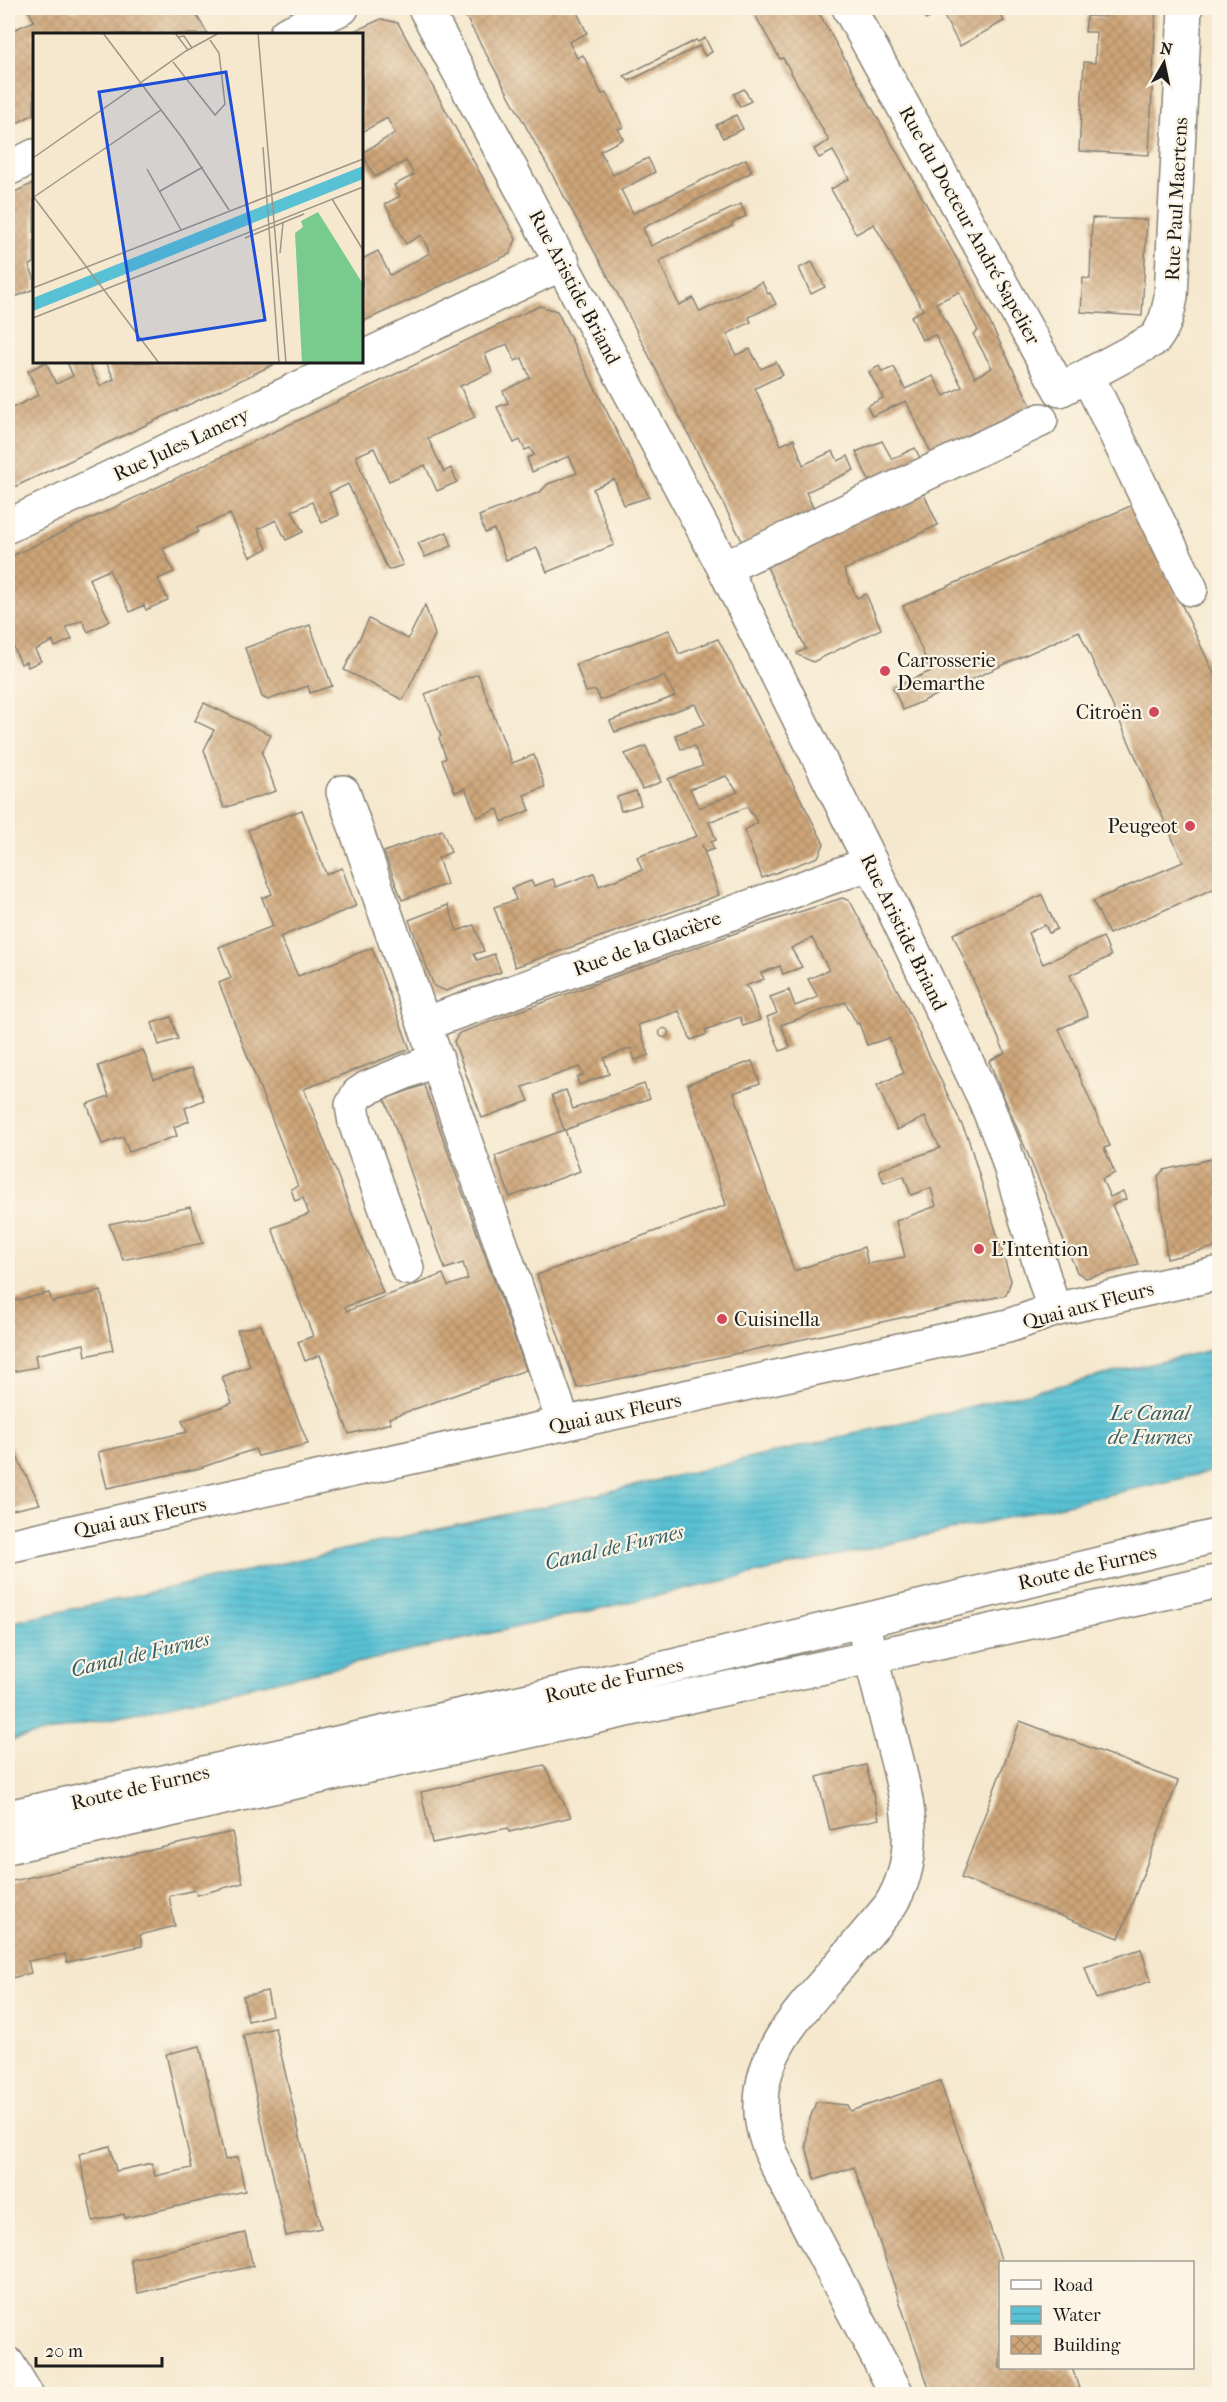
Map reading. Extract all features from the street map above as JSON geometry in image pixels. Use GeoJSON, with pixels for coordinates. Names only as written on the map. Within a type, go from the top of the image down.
{"type":"FeatureCollection","features":[{"type":"Feature","properties":{"kind":"street"},"geometry":{"type":"LineString","coordinates":[[288,33],[342,8]]}},
{"type":"Feature","properties":{"kind":"street","name":"Rue Aristide Briand"},"geometry":{"type":"LineString","coordinates":[[425,8],[724,568],[871,863],[985,1100],[1004,1147],[1054,1310]]}},
{"type":"Feature","properties":{"kind":"street","name":"Rue du Docteur André Sapelier"},"geometry":{"type":"LineString","coordinates":[[849,8],[1087,376],[1191,589]]}},
{"type":"Feature","properties":{"kind":"street","name":"Rue Paul Maertens"},"geometry":{"type":"LineString","coordinates":[[1087,376],[1155,339],[1163,328],[1168,313],[1172,297],[1185,8]]}},
{"type":"Feature","properties":{"kind":"street"},"geometry":{"type":"LineString","coordinates":[[8,168],[33,156]]}},
{"type":"Feature","properties":{"kind":"street"},"geometry":{"type":"LineString","coordinates":[[363,358],[563,263]]}},
{"type":"Feature","properties":{"kind":"street","name":"Rue Jules Lanery"},"geometry":{"type":"LineString","coordinates":[[8,526],[352,363]]}},
{"type":"Feature","properties":{"kind":"street"},"geometry":{"type":"LineString","coordinates":[[724,568],[1041,420]]}},
{"type":"Feature","properties":{"kind":"street"},"geometry":{"type":"LineString","coordinates":[[343,792],[564,1424]]}},
{"type":"Feature","properties":{"kind":"street","name":"Rue de la Glacière"},"geometry":{"type":"LineString","coordinates":[[424,1024],[871,863]]}},
{"type":"Feature","properties":{"kind":"street"},"geometry":{"type":"LineString","coordinates":[[407,1268],[355,1123],[352,1105],[358,1094],[367,1088],[437,1059]]}},
{"type":"Feature","properties":{"kind":"street","name":"Quai aux Fleurs"},"geometry":{"type":"LineString","coordinates":[[8,1546],[1008,1326],[1054,1310],[1220,1273]]}},
{"type":"Feature","properties":{"kind":"street","name":"Route de Furnes"},"geometry":{"type":"LineString","coordinates":[[8,1817],[564,1692],[1220,1535]]}},
{"type":"Feature","properties":{"kind":"street","name":"Route de Furnes"},"geometry":{"type":"LineString","coordinates":[[8,1847],[259,1790],[1220,1581]]}},
{"type":"Feature","properties":{"kind":"street"},"geometry":{"type":"LineString","coordinates":[[862,1621],[907,1801],[910,1835],[905,1874],[899,1891],[889,1907],[793,2019],[770,2064],[760,2102],[764,2132],[775,2162],[897,2394]]}},
{"type":"Feature","properties":{"kind":"street"},"geometry":{"type":"LineString","coordinates":[[8,2364],[26,2394]]}},
{"type":"Feature","properties":{"kind":"water","name":"Le Canal de Furnes"},"geometry":{"type":"Polygon","coordinates":[[[1219,1348],[1219,1470],[8,1741],[8,1623],[586,1497],[1219,1348]]]}},
{"type":"Feature","properties":{"kind":"building"},"geometry":{"type":"Polygon","coordinates":[[[27,8],[70,8],[72,12],[82,8],[192,8],[207,33],[33,33],[33,115],[8,128],[8,13],[16,29],[34,21],[27,8]]]}},
{"type":"Feature","properties":{"kind":"building"},"geometry":{"type":"Polygon","coordinates":[[[461,8],[575,8],[587,33],[569,42],[577,58],[583,55],[602,94],[606,93],[623,127],[618,129],[623,139],[600,151],[613,175],[648,158],[655,172],[621,190],[633,213],[746,159],[752,172],[643,228],[651,246],[741,204],[746,216],[732,223],[732,226],[659,261],[679,305],[693,298],[700,312],[762,282],[768,294],[770,293],[776,304],[749,317],[751,322],[727,334],[736,355],[750,349],[761,369],[776,362],[783,375],[755,388],[781,445],[794,439],[803,465],[833,451],[838,461],[848,456],[854,470],[806,492],[815,512],[744,545],[622,302],[461,8]]]}},
{"type":"Feature","properties":{"kind":"building"},"geometry":{"type":"Polygon","coordinates":[[[751,8],[816,8],[972,286],[1033,410],[933,457],[906,401],[872,416],[867,406],[883,398],[869,372],[879,366],[882,372],[894,367],[905,389],[933,376],[944,396],[962,387],[935,335],[922,340],[911,316],[923,310],[874,224],[856,234],[831,189],[849,179],[833,151],[819,158],[814,149],[829,141],[783,58],[780,59],[751,8]],[[959,292],[936,303],[975,377],[992,368],[973,334],[978,331],[959,292]]]}},
{"type":"Feature","properties":{"kind":"building"},"geometry":{"type":"Polygon","coordinates":[[[919,8],[997,8],[1004,21],[960,46],[941,11],[926,20],[919,8]]]}},
{"type":"Feature","properties":{"kind":"building"},"geometry":{"type":"Polygon","coordinates":[[[1106,8],[1156,8],[1149,155],[1079,151],[1084,62],[1095,63],[1096,32],[1085,32],[1087,16],[1106,17],[1106,8]]]}},
{"type":"Feature","properties":{"kind":"building"},"geometry":{"type":"Polygon","coordinates":[[[381,19],[398,23],[516,239],[510,254],[363,322],[363,258],[378,251],[390,275],[430,253],[421,235],[406,244],[385,204],[400,196],[394,185],[414,175],[406,161],[375,177],[363,155],[363,152],[395,133],[387,118],[363,131],[363,33],[350,33],[381,19]]]}},
{"type":"Feature","properties":{"kind":"building"},"geometry":{"type":"Polygon","coordinates":[[[705,38],[712,52],[705,56],[699,46],[629,81],[624,76],[696,40],[698,42],[705,38]]]}},
{"type":"Feature","properties":{"kind":"building"},"geometry":{"type":"Polygon","coordinates":[[[744,89],[751,101],[740,107],[734,94],[744,89]]]}},
{"type":"Feature","properties":{"kind":"building"},"geometry":{"type":"Polygon","coordinates":[[[736,115],[743,129],[723,138],[716,125],[736,115]]]}},
{"type":"Feature","properties":{"kind":"building"},"geometry":{"type":"Polygon","coordinates":[[[33,183],[33,264],[29,266],[33,275],[33,289],[8,300],[8,195],[33,183]]]}},
{"type":"Feature","properties":{"kind":"building"},"geometry":{"type":"Polygon","coordinates":[[[1092,218],[1147,220],[1142,316],[1081,312],[1083,278],[1090,279],[1092,218]]]}},
{"type":"Feature","properties":{"kind":"building"},"geometry":{"type":"Polygon","coordinates":[[[812,262],[825,287],[811,294],[799,268],[812,262]]]}},
{"type":"Feature","properties":{"kind":"building"},"geometry":{"type":"Polygon","coordinates":[[[539,306],[557,311],[649,497],[624,505],[614,479],[593,489],[614,545],[547,572],[537,548],[506,560],[494,529],[485,533],[479,516],[540,492],[548,484],[577,473],[569,456],[532,472],[527,458],[534,455],[530,448],[525,450],[520,440],[514,443],[497,407],[508,403],[503,391],[530,378],[522,358],[515,361],[507,344],[485,354],[492,372],[460,386],[475,417],[428,438],[444,472],[451,468],[457,482],[437,491],[425,465],[389,481],[374,448],[356,456],[371,496],[403,565],[388,570],[348,484],[329,493],[339,515],[322,523],[312,502],[292,511],[303,532],[286,540],[276,520],[258,529],[267,549],[250,557],[230,514],[197,528],[198,532],[163,549],[174,572],[158,579],[168,600],[146,610],[144,605],[130,612],[109,570],[89,579],[110,621],[88,632],[82,620],[66,627],[72,639],[55,647],[53,641],[35,650],[41,661],[28,667],[26,662],[21,664],[10,639],[8,641],[8,558],[539,306]]]}},
{"type":"Feature","properties":{"kind":"building"},"geometry":{"type":"Polygon","coordinates":[[[46,363],[56,384],[73,376],[67,363],[88,363],[100,386],[114,379],[106,363],[277,363],[8,490],[8,410],[39,395],[28,371],[46,363]]]}},
{"type":"Feature","properties":{"kind":"building"},"geometry":{"type":"Polygon","coordinates":[[[882,441],[892,459],[915,448],[922,462],[871,486],[856,452],[882,441]]]}},
{"type":"Feature","properties":{"kind":"building"},"geometry":{"type":"Polygon","coordinates":[[[922,490],[938,525],[844,570],[857,598],[866,594],[881,629],[813,662],[798,655],[797,653],[806,649],[766,565],[922,490]]]}},
{"type":"Feature","properties":{"kind":"building"},"geometry":{"type":"Polygon","coordinates":[[[1135,504],[1220,687],[1220,886],[1109,934],[1093,901],[1183,862],[1079,631],[903,710],[893,688],[931,671],[903,606],[1135,504]]]}},
{"type":"Feature","properties":{"kind":"building"},"geometry":{"type":"Polygon","coordinates":[[[447,532],[452,546],[425,557],[418,543],[447,532]]]}},
{"type":"Feature","properties":{"kind":"building"},"geometry":{"type":"Polygon","coordinates":[[[425,605],[435,635],[403,700],[344,670],[369,619],[408,639],[425,605]]]}},
{"type":"Feature","properties":{"kind":"building"},"geometry":{"type":"Polygon","coordinates":[[[310,625],[332,686],[310,693],[308,686],[268,700],[262,697],[245,648],[310,625]]]}},
{"type":"Feature","properties":{"kind":"building"},"geometry":{"type":"Polygon","coordinates":[[[669,630],[679,654],[718,639],[824,844],[818,857],[762,878],[744,830],[758,823],[747,807],[709,822],[716,840],[711,842],[714,849],[705,852],[702,845],[719,895],[515,967],[494,907],[516,900],[512,888],[531,881],[534,886],[553,879],[556,887],[594,873],[599,886],[642,870],[637,857],[697,836],[668,779],[703,766],[694,746],[681,749],[675,735],[705,724],[695,704],[615,732],[610,721],[675,696],[664,676],[600,700],[596,690],[586,692],[576,664],[669,630]],[[726,776],[690,789],[699,808],[738,792],[726,776]]]}},
{"type":"Feature","properties":{"kind":"building"},"geometry":{"type":"Polygon","coordinates":[[[478,674],[512,763],[534,755],[545,787],[524,795],[530,810],[502,822],[498,809],[477,817],[465,788],[455,792],[442,760],[446,758],[439,738],[441,736],[425,694],[478,674]]]}},
{"type":"Feature","properties":{"kind":"building"},"geometry":{"type":"Polygon","coordinates":[[[204,703],[271,735],[262,753],[276,791],[224,808],[204,750],[214,730],[195,721],[204,703]]]}},
{"type":"Feature","properties":{"kind":"building"},"geometry":{"type":"Polygon","coordinates":[[[646,746],[661,782],[642,789],[625,754],[646,746]]]}},
{"type":"Feature","properties":{"kind":"building"},"geometry":{"type":"Polygon","coordinates":[[[636,791],[641,805],[621,811],[617,797],[636,791]]]}},
{"type":"Feature","properties":{"kind":"building"},"geometry":{"type":"Polygon","coordinates":[[[302,810],[326,874],[342,868],[356,906],[280,937],[298,976],[372,948],[410,1049],[304,1089],[383,1293],[345,1307],[347,1311],[443,1274],[448,1286],[468,1279],[463,1263],[445,1269],[385,1099],[424,1085],[526,1370],[389,1418],[391,1423],[349,1434],[320,1355],[305,1361],[298,1342],[313,1336],[272,1228],[309,1214],[303,1198],[295,1201],[291,1189],[298,1186],[219,983],[231,978],[219,947],[273,926],[262,898],[272,894],[248,830],[302,810]]]}},
{"type":"Feature","properties":{"kind":"building"},"geometry":{"type":"Polygon","coordinates":[[[442,830],[451,852],[438,858],[447,884],[402,900],[384,852],[442,830]]]}},
{"type":"Feature","properties":{"kind":"building"},"geometry":{"type":"Polygon","coordinates":[[[1042,895],[1057,929],[1049,933],[1045,925],[1028,933],[1043,964],[1103,937],[1111,956],[1070,975],[1088,1016],[1059,1029],[1110,1146],[1104,1148],[1115,1173],[1102,1179],[1110,1197],[1123,1191],[1126,1199],[1112,1205],[1139,1265],[1086,1278],[1077,1272],[989,1061],[1005,1053],[953,934],[1042,895]]]}},
{"type":"Feature","properties":{"kind":"building"},"geometry":{"type":"Polygon","coordinates":[[[842,898],[850,901],[906,1006],[968,1138],[1011,1281],[1006,1295],[577,1388],[537,1275],[726,1205],[688,1084],[752,1061],[760,1083],[734,1093],[794,1271],[864,1247],[868,1264],[905,1257],[896,1221],[936,1206],[931,1188],[911,1195],[904,1176],[884,1183],[879,1170],[940,1148],[925,1117],[897,1130],[877,1085],[904,1073],[889,1038],[867,1045],[859,1023],[857,1024],[845,1002],[781,1025],[790,1047],[780,1051],[767,1017],[777,1013],[770,997],[789,990],[795,1006],[818,997],[808,979],[829,970],[812,938],[791,948],[802,967],[783,974],[780,966],[761,973],[764,979],[745,986],[749,989],[760,1020],[743,1026],[740,1017],[705,1030],[707,1034],[691,1040],[679,1011],[638,1025],[649,1055],[635,1060],[631,1048],[604,1058],[609,1074],[579,1085],[577,1077],[583,1075],[579,1067],[523,1087],[529,1101],[482,1118],[454,1041],[459,1033],[744,930],[842,898]]]}},
{"type":"Feature","properties":{"kind":"building"},"geometry":{"type":"Polygon","coordinates":[[[448,905],[457,931],[474,925],[484,951],[474,954],[477,960],[494,954],[501,972],[446,991],[434,986],[409,920],[448,905]]]}},
{"type":"Feature","properties":{"kind":"building"},"geometry":{"type":"Polygon","coordinates":[[[171,1017],[178,1039],[159,1045],[152,1023],[171,1017]]]}},
{"type":"Feature","properties":{"kind":"building"},"geometry":{"type":"Polygon","coordinates":[[[664,1029],[668,1033],[664,1037],[660,1033],[664,1029]]]}},
{"type":"Feature","properties":{"kind":"building"},"geometry":{"type":"Polygon","coordinates":[[[143,1050],[154,1079],[192,1068],[204,1100],[185,1108],[189,1121],[174,1127],[177,1136],[129,1152],[123,1137],[102,1144],[87,1104],[109,1096],[98,1066],[143,1050]]]}},
{"type":"Feature","properties":{"kind":"building"},"geometry":{"type":"Polygon","coordinates":[[[644,1084],[650,1098],[565,1130],[580,1171],[510,1197],[495,1156],[564,1130],[552,1095],[566,1090],[573,1109],[644,1084]]]}},
{"type":"Feature","properties":{"kind":"building"},"geometry":{"type":"Polygon","coordinates":[[[1220,1157],[1220,1246],[1167,1259],[1158,1176],[1164,1170],[1220,1157]]]}},
{"type":"Feature","properties":{"kind":"building"},"geometry":{"type":"Polygon","coordinates":[[[190,1207],[203,1243],[123,1260],[109,1224],[190,1207]]]}},
{"type":"Feature","properties":{"kind":"building"},"geometry":{"type":"Polygon","coordinates":[[[101,1291],[113,1350],[86,1356],[84,1344],[35,1355],[37,1367],[11,1372],[8,1358],[8,1302],[49,1293],[52,1302],[101,1291]]]}},
{"type":"Feature","properties":{"kind":"building"},"geometry":{"type":"Polygon","coordinates":[[[261,1325],[308,1444],[258,1456],[255,1449],[200,1468],[107,1488],[98,1452],[187,1432],[182,1421],[232,1403],[222,1377],[250,1366],[237,1330],[261,1325]]]}},
{"type":"Feature","properties":{"kind":"building"},"geometry":{"type":"Polygon","coordinates":[[[8,1439],[40,1504],[8,1511],[8,1439]]]}},
{"type":"Feature","properties":{"kind":"building"},"geometry":{"type":"Polygon","coordinates":[[[1020,1721],[1178,1781],[1119,1938],[961,1878],[1020,1721]]]}},
{"type":"Feature","properties":{"kind":"building"},"geometry":{"type":"Polygon","coordinates":[[[544,1765],[571,1817],[509,1832],[508,1828],[432,1843],[421,1792],[544,1765]]]}},
{"type":"Feature","properties":{"kind":"building"},"geometry":{"type":"Polygon","coordinates":[[[866,1765],[879,1819],[830,1830],[817,1777],[866,1765]]]}},
{"type":"Feature","properties":{"kind":"building"},"geometry":{"type":"Polygon","coordinates":[[[232,1832],[243,1883],[197,1895],[195,1890],[169,1896],[175,1926],[140,1935],[142,1946],[67,1962],[65,1954],[28,1961],[31,1973],[8,1979],[8,1882],[232,1832]]]}},
{"type":"Feature","properties":{"kind":"building"},"geometry":{"type":"Polygon","coordinates":[[[1141,1949],[1151,1981],[1096,1999],[1085,1967],[1141,1949]]]}},
{"type":"Feature","properties":{"kind":"building"},"geometry":{"type":"Polygon","coordinates":[[[267,1991],[272,2015],[248,2021],[243,1996],[267,1991]]]}},
{"type":"Feature","properties":{"kind":"building"},"geometry":{"type":"Polygon","coordinates":[[[275,2028],[321,2228],[286,2236],[243,2035],[275,2028]]]}},
{"type":"Feature","properties":{"kind":"building"},"geometry":{"type":"Polygon","coordinates":[[[200,2046],[225,2160],[238,2157],[245,2191],[125,2218],[124,2214],[93,2221],[79,2154],[110,2146],[116,2171],[152,2163],[155,2176],[192,2168],[166,2054],[200,2046]]]}},
{"type":"Feature","properties":{"kind":"building"},"geometry":{"type":"Polygon","coordinates":[[[940,2081],[1002,2261],[999,2261],[999,2369],[1072,2369],[1081,2394],[931,2394],[854,2167],[815,2180],[806,2146],[808,2124],[816,2102],[847,2105],[850,2111],[940,2081]]]}},
{"type":"Feature","properties":{"kind":"building"},"geometry":{"type":"Polygon","coordinates":[[[245,2233],[253,2266],[138,2293],[130,2259],[245,2233]]]}},
{"type":"Feature","properties":{"kind":"place","name":"Carrosserie Demarthe"},"geometry":{"type":"Point","coordinates":[885,671]}},
{"type":"Feature","properties":{"kind":"place","name":"Citroën"},"geometry":{"type":"Point","coordinates":[1154,712]}},
{"type":"Feature","properties":{"kind":"place","name":"Peugeot"},"geometry":{"type":"Point","coordinates":[1190,826]}},
{"type":"Feature","properties":{"kind":"place","name":"L'Intention"},"geometry":{"type":"Point","coordinates":[979,1249]}},
{"type":"Feature","properties":{"kind":"place","name":"Cuisinella"},"geometry":{"type":"Point","coordinates":[722,1319]}},
{"type":"Feature","properties":{"kind":"water label","name":"Canal de Furnes"},"geometry":{"type":"Point","coordinates":[614,1547]}},
{"type":"Feature","properties":{"kind":"water label","name":"Canal de Furnes"},"geometry":{"type":"Point","coordinates":[140,1654]}}]}
